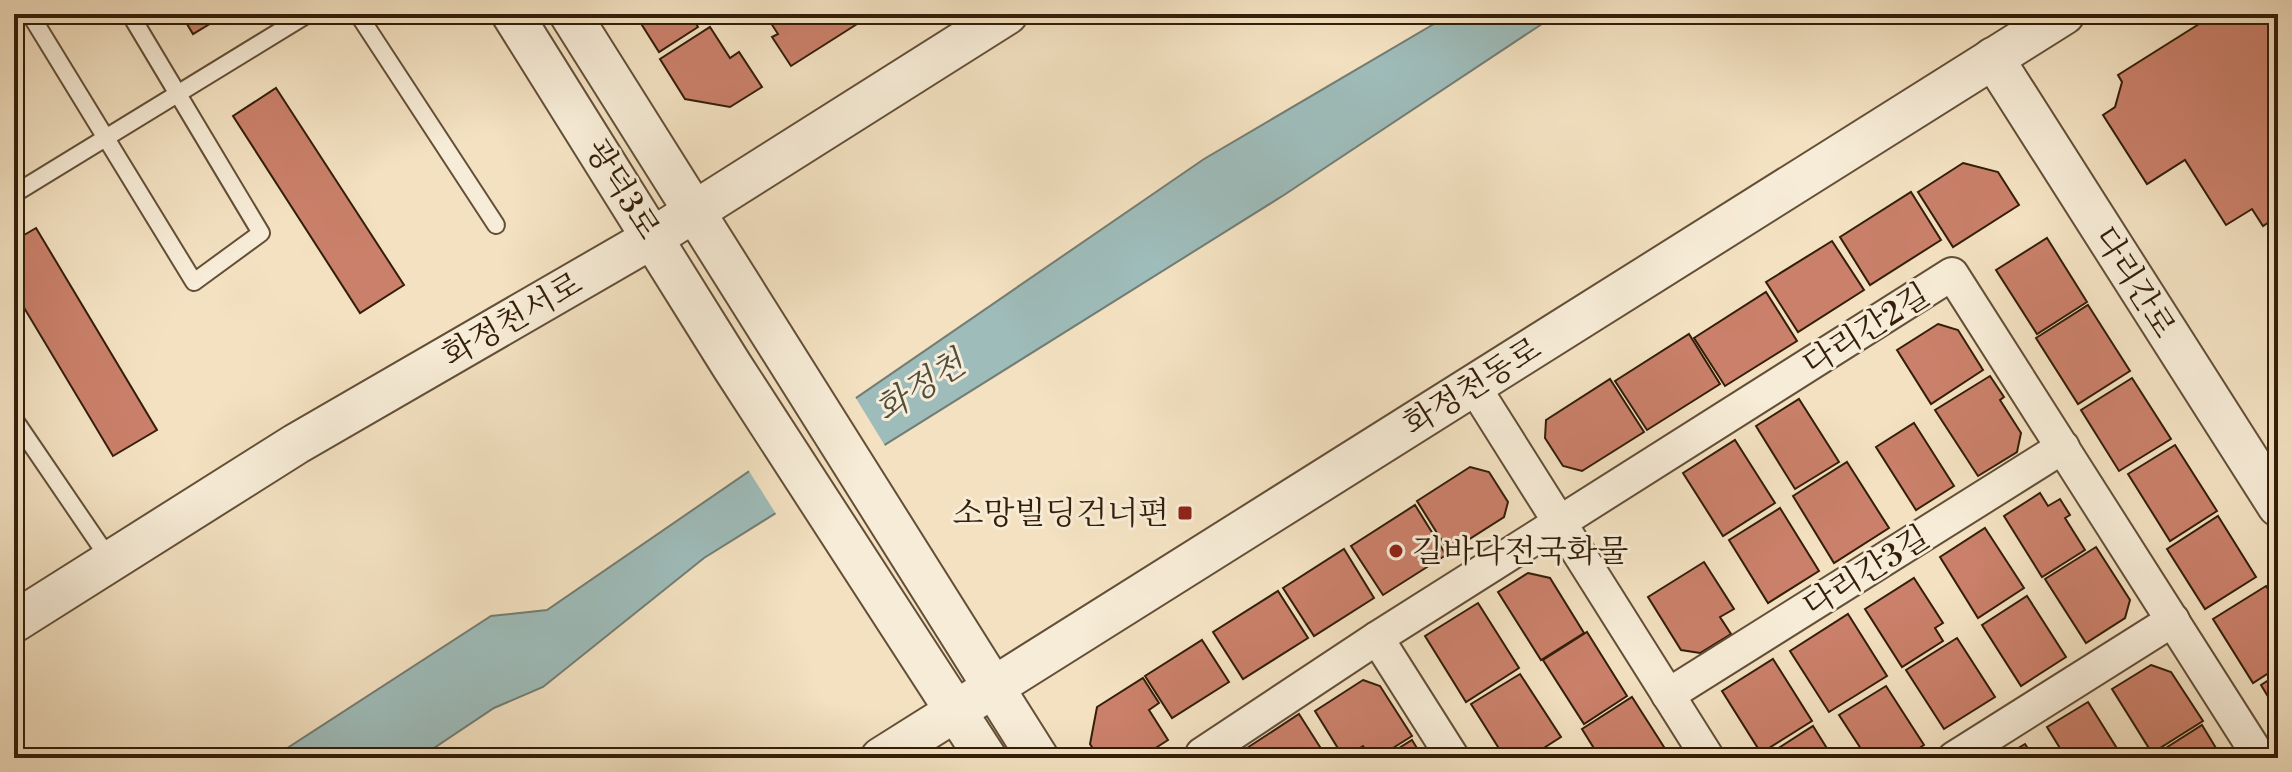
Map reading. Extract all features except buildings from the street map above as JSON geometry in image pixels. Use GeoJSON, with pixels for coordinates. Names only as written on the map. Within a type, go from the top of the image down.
{"type":"FeatureCollection","features":[{"type":"Feature","properties":{"kind":"street","name":"광덕3로"},"geometry":{"type":"LineString","coordinates":[[512,14],[732,366],[956,711]]}},
{"type":"Feature","properties":{"kind":"street","name":"광덕3로"},"geometry":{"type":"LineString","coordinates":[[570,14],[993,687]]}},
{"type":"Feature","properties":{"kind":"street","name":"화정천서로"},"geometry":{"type":"LineString","coordinates":[[14,622],[296,444],[654,237],[1007,14]]}},
{"type":"Feature","properties":{"kind":"street","name":"화정천동로"},"geometry":{"type":"LineString","coordinates":[[881,758],[2064,14]]}},
{"type":"Feature","properties":{"kind":"street","name":"다리간로"},"geometry":{"type":"LineString","coordinates":[[1993,58],[2278,506]]}},
{"type":"Feature","properties":{"kind":"street","name":"다리간2길"},"geometry":{"type":"LineString","coordinates":[[1205,758],[1202,754],[1377,638],[1952,274],[2260,758]]}},
{"type":"Feature","properties":{"kind":"street"},"geometry":{"type":"LineString","coordinates":[[1473,385],[1708,758]]}},
{"type":"Feature","properties":{"kind":"street","name":"다리간3길"},"geometry":{"type":"LineString","coordinates":[[1668,695],[2063,447]]}},
{"type":"Feature","properties":{"kind":"street"},"geometry":{"type":"LineString","coordinates":[[1954,758],[2173,620]]}},
{"type":"Feature","properties":{"kind":"street"},"geometry":{"type":"LineString","coordinates":[[1377,638],[1453,758]]}},
{"type":"Feature","properties":{"kind":"street"},"geometry":{"type":"LineString","coordinates":[[993,687],[1038,758]]}},
{"type":"Feature","properties":{"kind":"street"},"geometry":{"type":"LineString","coordinates":[[956,711],[986,758]]}},
{"type":"Feature","properties":{"kind":"lane"},"geometry":{"type":"LineString","coordinates":[[30,14],[194,282],[261,233],[130,14]]}},
{"type":"Feature","properties":{"kind":"lane"},"geometry":{"type":"LineString","coordinates":[[14,194],[308,14]]}},
{"type":"Feature","properties":{"kind":"lane"},"geometry":{"type":"LineString","coordinates":[[358,14],[496,225]]}},
{"type":"Feature","properties":{"kind":"lane"},"geometry":{"type":"LineString","coordinates":[[14,419],[110,560]]}},
{"type":"Feature","properties":{"kind":"water","name":"화정천"},"geometry":{"type":"Polygon","coordinates":[[[1451,14],[1557,14],[1284,195],[704,558],[543,687],[494,708],[419,758],[272,758],[491,616],[547,610],[1204,159],[1451,14]]]}},
{"type":"Feature","properties":{"kind":"pier"},"geometry":{"type":"Polygon","coordinates":[[[854,395],[887,449],[778,517],[747,468],[854,395]]]}},
{"type":"Feature","properties":{"kind":"place","name":"소망빌딩건너편"},"geometry":{"type":"Point","coordinates":[1185,513]}},
{"type":"Feature","properties":{"kind":"place","name":"길바다전국화물"},"geometry":{"type":"Point","coordinates":[1396,551]}}]}
